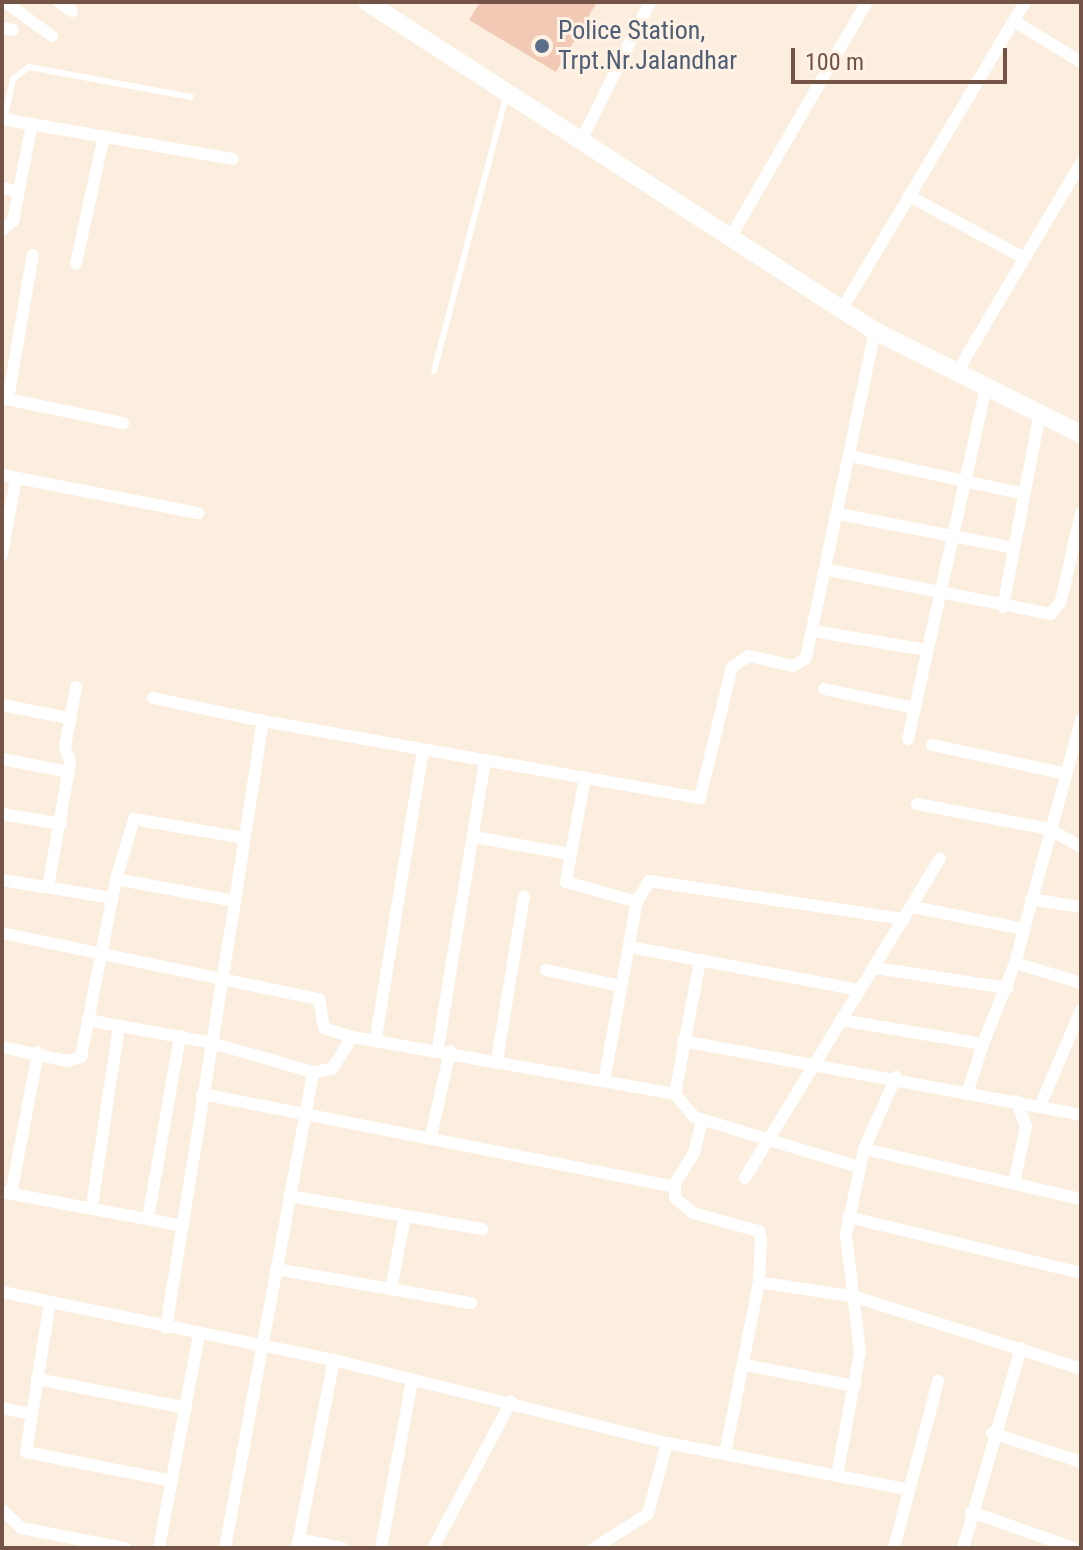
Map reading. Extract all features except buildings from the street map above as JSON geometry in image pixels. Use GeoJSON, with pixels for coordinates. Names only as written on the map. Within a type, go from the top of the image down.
{"type":"FeatureCollection","features":[{"type":"Feature","properties":{"kind":"street"},"geometry":{"type":"LineString","coordinates":[[5,2],[52,36]]}},
{"type":"Feature","properties":{"kind":"street"},"geometry":{"type":"LineString","coordinates":[[59,2],[72,11]]}},
{"type":"Feature","properties":{"kind":"street"},"geometry":{"type":"LineString","coordinates":[[367,2],[875,331],[1081,434]]}},
{"type":"Feature","properties":{"kind":"street"},"geometry":{"type":"LineString","coordinates":[[581,141],[650,2]]}},
{"type":"Feature","properties":{"kind":"street"},"geometry":{"type":"LineString","coordinates":[[730,238],[867,2]]}},
{"type":"Feature","properties":{"kind":"street"},"geometry":{"type":"LineString","coordinates":[[842,309],[1025,2]]}},
{"type":"Feature","properties":{"kind":"street"},"geometry":{"type":"LineString","coordinates":[[1014,21],[1081,62]]}},
{"type":"Feature","properties":{"kind":"street"},"geometry":{"type":"LineString","coordinates":[[3,120],[233,159]]}},
{"type":"Feature","properties":{"kind":"street"},"geometry":{"type":"LineString","coordinates":[[2,230],[11,226],[32,124]]}},
{"type":"Feature","properties":{"kind":"street"},"geometry":{"type":"LineString","coordinates":[[76,264],[104,136]]}},
{"type":"Feature","properties":{"kind":"street"},"geometry":{"type":"LineString","coordinates":[[957,372],[1081,163]]}},
{"type":"Feature","properties":{"kind":"street"},"geometry":{"type":"LineString","coordinates":[[2,188],[18,191]]}},
{"type":"Feature","properties":{"kind":"street"},"geometry":{"type":"LineString","coordinates":[[909,196],[1024,258]]}},
{"type":"Feature","properties":{"kind":"street"},"geometry":{"type":"LineString","coordinates":[[33,255],[5,398],[123,423]]}},
{"type":"Feature","properties":{"kind":"street"},"geometry":{"type":"LineString","coordinates":[[153,698],[423,751],[585,777],[698,800],[732,667],[749,656],[799,665],[813,631],[829,570],[875,331]]}},
{"type":"Feature","properties":{"kind":"street"},"geometry":{"type":"LineString","coordinates":[[908,739],[938,594],[957,536],[986,386]]}},
{"type":"Feature","properties":{"kind":"street"},"geometry":{"type":"LineString","coordinates":[[1003,607],[1040,413]]}},
{"type":"Feature","properties":{"kind":"street"},"geometry":{"type":"LineString","coordinates":[[850,456],[1024,494]]}},
{"type":"Feature","properties":{"kind":"street"},"geometry":{"type":"LineString","coordinates":[[2,475],[198,513]]}},
{"type":"Feature","properties":{"kind":"street"},"geometry":{"type":"LineString","coordinates":[[2,555],[16,478]]}},
{"type":"Feature","properties":{"kind":"street"},"geometry":{"type":"LineString","coordinates":[[829,570],[1043,614],[1057,610],[1081,513]]}},
{"type":"Feature","properties":{"kind":"street"},"geometry":{"type":"LineString","coordinates":[[839,514],[1014,548]]}},
{"type":"Feature","properties":{"kind":"street"},"geometry":{"type":"LineString","coordinates":[[813,631],[926,650]]}},
{"type":"Feature","properties":{"kind":"street"},"geometry":{"type":"LineString","coordinates":[[48,887],[69,772],[68,718],[76,687]]}},
{"type":"Feature","properties":{"kind":"street"},"geometry":{"type":"LineString","coordinates":[[824,689],[915,708]]}},
{"type":"Feature","properties":{"kind":"street"},"geometry":{"type":"LineString","coordinates":[[2,705],[68,718]]}},
{"type":"Feature","properties":{"kind":"street"},"geometry":{"type":"LineString","coordinates":[[968,1091],[1015,963],[1063,773],[1081,720]]}},
{"type":"Feature","properties":{"kind":"street"},"geometry":{"type":"LineString","coordinates":[[166,1328],[263,721]]}},
{"type":"Feature","properties":{"kind":"street"},"geometry":{"type":"LineString","coordinates":[[932,745],[1063,773]]}},
{"type":"Feature","properties":{"kind":"street"},"geometry":{"type":"LineString","coordinates":[[376,1037],[423,751]]}},
{"type":"Feature","properties":{"kind":"street"},"geometry":{"type":"LineString","coordinates":[[2,759],[69,772]]}},
{"type":"Feature","properties":{"kind":"street"},"geometry":{"type":"LineString","coordinates":[[431,1136],[485,760]]}},
{"type":"Feature","properties":{"kind":"street"},"geometry":{"type":"LineString","coordinates":[[585,777],[570,854],[569,885],[637,902]]}},
{"type":"Feature","properties":{"kind":"street"},"geometry":{"type":"LineString","coordinates":[[917,804],[1049,829],[1081,847]]}},
{"type":"Feature","properties":{"kind":"street"},"geometry":{"type":"LineString","coordinates":[[2,814],[61,824]]}},
{"type":"Feature","properties":{"kind":"street"},"geometry":{"type":"LineString","coordinates":[[2,1047],[77,1060],[116,879],[134,819],[244,838]]}},
{"type":"Feature","properties":{"kind":"street"},"geometry":{"type":"LineString","coordinates":[[473,837],[570,854]]}},
{"type":"Feature","properties":{"kind":"street"},"geometry":{"type":"LineString","coordinates":[[745,1178],[940,859]]}},
{"type":"Feature","properties":{"kind":"street"},"geometry":{"type":"LineString","coordinates":[[116,879],[235,901]]}},
{"type":"Feature","properties":{"kind":"street"},"geometry":{"type":"LineString","coordinates":[[604,1081],[637,902],[649,881],[662,879],[904,919]]}},
{"type":"Feature","properties":{"kind":"street"},"geometry":{"type":"LineString","coordinates":[[2,880],[112,898]]}},
{"type":"Feature","properties":{"kind":"street"},"geometry":{"type":"LineString","coordinates":[[497,1061],[524,896]]}},
{"type":"Feature","properties":{"kind":"street"},"geometry":{"type":"LineString","coordinates":[[1031,899],[1081,907]]}},
{"type":"Feature","properties":{"kind":"street"},"geometry":{"type":"LineString","coordinates":[[913,907],[1023,929]]}},
{"type":"Feature","properties":{"kind":"street"},"geometry":{"type":"LineString","coordinates":[[2,933],[223,976],[319,999],[324,1028],[352,1037],[376,1037],[675,1094],[702,1119],[859,1167]]}},
{"type":"Feature","properties":{"kind":"street"},"geometry":{"type":"LineString","coordinates":[[630,947],[860,990]]}},
{"type":"Feature","properties":{"kind":"street"},"geometry":{"type":"LineString","coordinates":[[675,1094],[700,960]]}},
{"type":"Feature","properties":{"kind":"street"},"geometry":{"type":"LineString","coordinates":[[1015,963],[1081,983]]}},
{"type":"Feature","properties":{"kind":"street"},"geometry":{"type":"LineString","coordinates":[[875,968],[1007,988]]}},
{"type":"Feature","properties":{"kind":"street"},"geometry":{"type":"LineString","coordinates":[[546,970],[621,986]]}},
{"type":"Feature","properties":{"kind":"street"},"geometry":{"type":"LineString","coordinates":[[1040,1106],[1081,1010]]}},
{"type":"Feature","properties":{"kind":"street"},"geometry":{"type":"LineString","coordinates":[[88,1020],[212,1043],[313,1072],[332,1069],[352,1037]]}},
{"type":"Feature","properties":{"kind":"street"},"geometry":{"type":"LineString","coordinates":[[841,1020],[983,1044]]}},
{"type":"Feature","properties":{"kind":"street"},"geometry":{"type":"LineString","coordinates":[[92,1206],[119,1026]]}},
{"type":"Feature","properties":{"kind":"street"},"geometry":{"type":"LineString","coordinates":[[148,1218],[180,1036]]}},
{"type":"Feature","properties":{"kind":"street"},"geometry":{"type":"LineString","coordinates":[[683,1041],[814,1061],[1081,1115]]}},
{"type":"Feature","properties":{"kind":"street"},"geometry":{"type":"LineString","coordinates":[[38,1053],[6,1193],[92,1206],[183,1226]]}},
{"type":"Feature","properties":{"kind":"street"},"geometry":{"type":"LineString","coordinates":[[225,1548],[313,1072]]}},
{"type":"Feature","properties":{"kind":"street"},"geometry":{"type":"LineString","coordinates":[[837,1475],[860,1352],[856,1297],[846,1262],[848,1217],[864,1149],[896,1077]]}},
{"type":"Feature","properties":{"kind":"street"},"geometry":{"type":"LineString","coordinates":[[202,1094],[431,1136],[674,1187]]}},
{"type":"Feature","properties":{"kind":"street"},"geometry":{"type":"LineString","coordinates":[[1014,1184],[1026,1126],[1016,1101]]}},
{"type":"Feature","properties":{"kind":"street"},"geometry":{"type":"LineString","coordinates":[[674,1187],[694,1153],[702,1119]]}},
{"type":"Feature","properties":{"kind":"street"},"geometry":{"type":"LineString","coordinates":[[864,1149],[1081,1199]]}},
{"type":"Feature","properties":{"kind":"street"},"geometry":{"type":"LineString","coordinates":[[674,1187],[683,1207],[761,1234],[759,1282],[745,1365],[725,1453]]}},
{"type":"Feature","properties":{"kind":"street"},"geometry":{"type":"LineString","coordinates":[[289,1196],[482,1229]]}},
{"type":"Feature","properties":{"kind":"street"},"geometry":{"type":"LineString","coordinates":[[391,1289],[405,1216]]}},
{"type":"Feature","properties":{"kind":"street"},"geometry":{"type":"LineString","coordinates":[[848,1217],[1081,1273]]}},
{"type":"Feature","properties":{"kind":"street"},"geometry":{"type":"LineString","coordinates":[[276,1269],[471,1303]]}},
{"type":"Feature","properties":{"kind":"street"},"geometry":{"type":"LineString","coordinates":[[759,1282],[856,1297],[1079,1366]]}},
{"type":"Feature","properties":{"kind":"street"},"geometry":{"type":"LineString","coordinates":[[2,1292],[199,1335],[262,1344],[334,1360],[667,1443],[907,1489]]}},
{"type":"Feature","properties":{"kind":"street"},"geometry":{"type":"LineString","coordinates":[[50,1302],[24,1443],[33,1456],[172,1481]]}},
{"type":"Feature","properties":{"kind":"street"},"geometry":{"type":"LineString","coordinates":[[159,1548],[199,1335]]}},
{"type":"Feature","properties":{"kind":"street"},"geometry":{"type":"LineString","coordinates":[[963,1548],[992,1433],[1021,1348]]}},
{"type":"Feature","properties":{"kind":"street"},"geometry":{"type":"LineString","coordinates":[[334,1360],[298,1544],[342,1548]]}},
{"type":"Feature","properties":{"kind":"street"},"geometry":{"type":"LineString","coordinates":[[745,1365],[855,1386]]}},
{"type":"Feature","properties":{"kind":"street"},"geometry":{"type":"LineString","coordinates":[[37,1379],[186,1408]]}},
{"type":"Feature","properties":{"kind":"street"},"geometry":{"type":"LineString","coordinates":[[381,1548],[412,1380]]}},
{"type":"Feature","properties":{"kind":"street"},"geometry":{"type":"LineString","coordinates":[[894,1548],[907,1489],[938,1381]]}},
{"type":"Feature","properties":{"kind":"street"},"geometry":{"type":"LineString","coordinates":[[433,1548],[511,1402]]}},
{"type":"Feature","properties":{"kind":"street"},"geometry":{"type":"LineString","coordinates":[[2,1408],[30,1414]]}},
{"type":"Feature","properties":{"kind":"street"},"geometry":{"type":"LineString","coordinates":[[992,1433],[1081,1462]]}},
{"type":"Feature","properties":{"kind":"street"},"geometry":{"type":"LineString","coordinates":[[594,1548],[648,1514],[667,1443]]}},
{"type":"Feature","properties":{"kind":"street"},"geometry":{"type":"LineString","coordinates":[[2,1510],[21,1528],[69,1541],[125,1548]]}},
{"type":"Feature","properties":{"kind":"street"},"geometry":{"type":"LineString","coordinates":[[971,1512],[1045,1543],[1074,1548]]}},
{"type":"Feature","properties":{"kind":"lane"},"geometry":{"type":"LineString","coordinates":[[3,120],[13,79],[29,67],[191,97]]}},
{"type":"Feature","properties":{"kind":"lane"},"geometry":{"type":"LineString","coordinates":[[434,371],[507,93]]}},
{"type":"Feature","properties":{"kind":"place","name":"Police Station, Trpt.Nr.Jalandhar"},"geometry":{"type":"Point","coordinates":[542,46]}}]}
